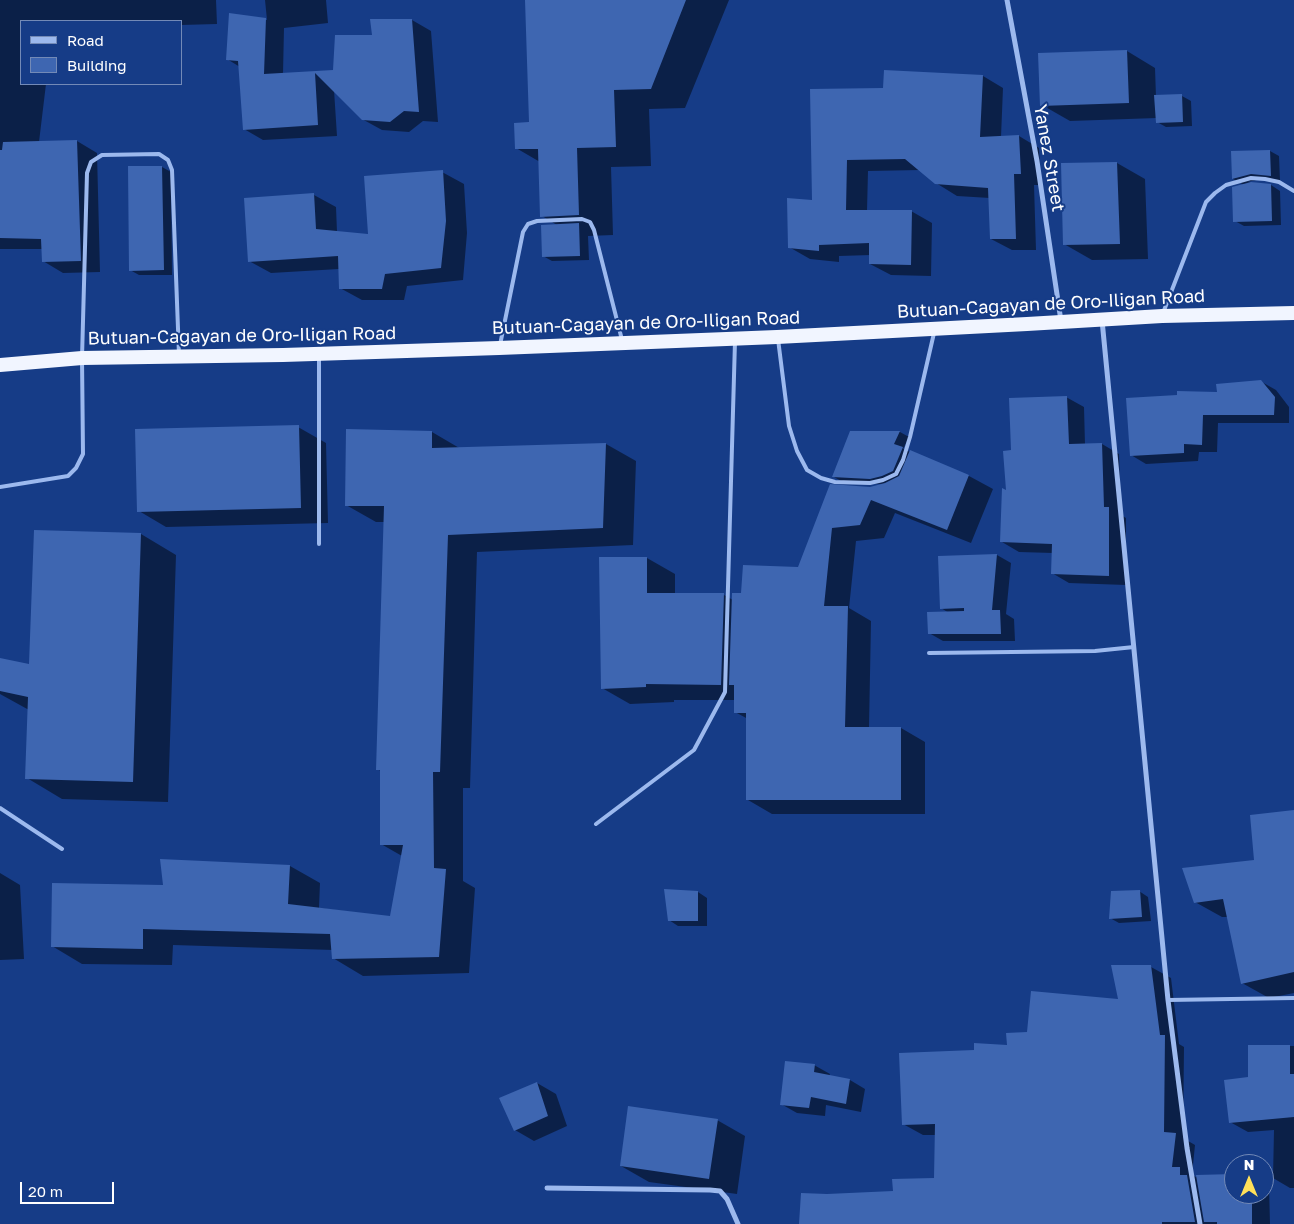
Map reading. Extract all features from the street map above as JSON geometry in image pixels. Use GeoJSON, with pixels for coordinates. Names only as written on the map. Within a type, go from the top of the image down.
{"type":"FeatureCollection","features":[{"type":"Feature","properties":{"kind":"highway","name":"Butuan-Cagayan de Oro-Iligan Road"},"geometry":{"type":"LineString","coordinates":[[0,365],[82,358],[319,354],[499,348],[777,337],[1162,316],[1294,313]]}},
{"type":"Feature","properties":{"kind":"street","name":"Yanez Street"},"geometry":{"type":"LineString","coordinates":[[1007,0],[1037,161],[1061,322]]}},
{"type":"Feature","properties":{"kind":"street"},"geometry":{"type":"LineString","coordinates":[[1102,320],[1168,1000],[1187,1148],[1200,1224]]}},
{"type":"Feature","properties":{"kind":"street"},"geometry":{"type":"LineString","coordinates":[[547,1188],[720,1191],[727,1200],[738,1224]]}},
{"type":"Feature","properties":{"kind":"lane"},"geometry":{"type":"LineString","coordinates":[[0,487],[68,476],[76,468],[83,454],[82,358],[87,172],[91,162],[102,155],[159,154],[168,160],[172,170],[179,356]]}},
{"type":"Feature","properties":{"kind":"lane"},"geometry":{"type":"LineString","coordinates":[[1162,316],[1206,202],[1226,186],[1251,178],[1279,182],[1294,191]]}},
{"type":"Feature","properties":{"kind":"lane"},"geometry":{"type":"LineString","coordinates":[[499,348],[523,232],[528,224],[536,221],[582,219],[590,222],[594,230],[623,342]]}},
{"type":"Feature","properties":{"kind":"lane"},"geometry":{"type":"LineString","coordinates":[[777,337],[789,426],[796,451],[807,470],[821,478],[835,482],[870,483],[896,474],[903,460],[935,328]]}},
{"type":"Feature","properties":{"kind":"lane"},"geometry":{"type":"LineString","coordinates":[[596,824],[694,750],[725,692],[735,338]]}},
{"type":"Feature","properties":{"kind":"lane"},"geometry":{"type":"LineString","coordinates":[[319,354],[319,544]]}},
{"type":"Feature","properties":{"kind":"lane"},"geometry":{"type":"LineString","coordinates":[[929,653],[1095,651],[1134,647]]}},
{"type":"Feature","properties":{"kind":"lane"},"geometry":{"type":"LineString","coordinates":[[0,808],[62,849]]}},
{"type":"Feature","properties":{"kind":"lane"},"geometry":{"type":"LineString","coordinates":[[1168,1000],[1294,998]]}},
{"type":"Feature","properties":{"kind":"building"},"geometry":{"type":"Polygon","coordinates":[[[525,0],[686,0],[651,89],[614,90],[616,147],[577,148],[579,215],[540,217],[538,149],[515,149],[514,123],[529,122],[525,0]]]}},
{"type":"Feature","properties":{"kind":"building"},"geometry":{"type":"Polygon","coordinates":[[[229,13],[266,18],[264,74],[333,70],[335,35],[372,35],[370,19],[412,19],[419,112],[404,111],[390,122],[362,120],[315,73],[318,125],[243,130],[238,61],[226,60],[229,13]]]}},
{"type":"Feature","properties":{"kind":"building"},"geometry":{"type":"Polygon","coordinates":[[[1127,50],[1129,103],[1040,106],[1038,53],[1127,50]]]}},
{"type":"Feature","properties":{"kind":"building"},"geometry":{"type":"Polygon","coordinates":[[[884,70],[983,75],[980,137],[1019,135],[1021,174],[1014,174],[1016,239],[990,239],[988,188],[935,184],[905,159],[847,160],[846,210],[912,210],[911,265],[869,264],[869,243],[819,245],[819,251],[788,248],[787,198],[812,200],[810,89],[883,88],[884,70]]]}},
{"type":"Feature","properties":{"kind":"building"},"geometry":{"type":"Polygon","coordinates":[[[1182,94],[1183,122],[1156,123],[1154,95],[1182,94]]]}},
{"type":"Feature","properties":{"kind":"building"},"geometry":{"type":"Polygon","coordinates":[[[77,140],[81,261],[42,262],[41,239],[0,238],[0,150],[2,150],[3,142],[77,140]]]}},
{"type":"Feature","properties":{"kind":"building"},"geometry":{"type":"Polygon","coordinates":[[[1270,150],[1271,176],[1251,174],[1232,179],[1231,151],[1270,150]]]}},
{"type":"Feature","properties":{"kind":"building"},"geometry":{"type":"Polygon","coordinates":[[[1117,162],[1120,244],[1063,245],[1061,163],[1117,162]]]}},
{"type":"Feature","properties":{"kind":"building"},"geometry":{"type":"Polygon","coordinates":[[[128,166],[162,166],[164,270],[129,271],[128,166]]]}},
{"type":"Feature","properties":{"kind":"building"},"geometry":{"type":"Polygon","coordinates":[[[443,170],[446,221],[441,268],[385,274],[382,289],[339,289],[338,256],[248,262],[244,198],[314,193],[316,229],[368,234],[364,176],[443,170]]]}},
{"type":"Feature","properties":{"kind":"building"},"geometry":{"type":"Polygon","coordinates":[[[1251,182],[1271,184],[1272,221],[1233,222],[1232,187],[1251,182]]]}},
{"type":"Feature","properties":{"kind":"building"},"geometry":{"type":"Polygon","coordinates":[[[579,223],[580,256],[542,257],[541,225],[579,223]]]}},
{"type":"Feature","properties":{"kind":"building"},"geometry":{"type":"Polygon","coordinates":[[[1261,380],[1275,397],[1274,415],[1203,415],[1202,445],[1184,444],[1184,453],[1130,456],[1126,398],[1177,395],[1177,391],[1217,392],[1216,384],[1261,380]]]}},
{"type":"Feature","properties":{"kind":"building"},"geometry":{"type":"Polygon","coordinates":[[[1067,396],[1069,444],[1102,443],[1104,507],[1109,507],[1109,576],[1051,574],[1052,544],[1000,542],[1002,488],[1006,490],[1003,451],[1011,450],[1009,398],[1067,396]]]}},
{"type":"Feature","properties":{"kind":"building"},"geometry":{"type":"Polygon","coordinates":[[[299,425],[301,508],[137,512],[135,429],[299,425]]]}},
{"type":"Feature","properties":{"kind":"building"},"geometry":{"type":"Polygon","coordinates":[[[346,429],[432,431],[432,448],[606,443],[603,528],[448,535],[440,772],[433,772],[434,868],[446,869],[439,957],[332,959],[330,934],[143,929],[143,949],[51,947],[52,883],[163,885],[160,859],[290,865],[288,904],[390,916],[403,845],[380,845],[380,770],[376,770],[384,506],[345,506],[346,429]]]}},
{"type":"Feature","properties":{"kind":"building"},"geometry":{"type":"Polygon","coordinates":[[[850,431],[900,431],[894,444],[903,447],[893,471],[870,479],[832,477],[850,431]]]}},
{"type":"Feature","properties":{"kind":"building"},"geometry":{"type":"Polygon","coordinates":[[[910,450],[969,475],[947,530],[871,500],[860,525],[832,528],[824,606],[848,606],[845,727],[901,727],[901,800],[746,800],[746,713],[734,713],[734,685],[729,685],[732,593],[741,593],[743,565],[798,567],[830,484],[870,487],[885,483],[899,476],[910,450]]]}},
{"type":"Feature","properties":{"kind":"building"},"geometry":{"type":"Polygon","coordinates":[[[34,530],[141,533],[133,782],[25,779],[28,697],[0,691],[0,658],[29,664],[34,530]]]}},
{"type":"Feature","properties":{"kind":"building"},"geometry":{"type":"Polygon","coordinates":[[[997,554],[992,610],[1000,610],[1001,634],[928,634],[927,612],[964,611],[964,608],[940,609],[938,556],[997,554]]]}},
{"type":"Feature","properties":{"kind":"building"},"geometry":{"type":"Polygon","coordinates":[[[599,557],[647,557],[647,593],[724,593],[721,685],[646,684],[646,687],[601,689],[599,557]]]}},
{"type":"Feature","properties":{"kind":"building"},"geometry":{"type":"Polygon","coordinates":[[[1294,810],[1294,972],[1241,984],[1223,899],[1194,903],[1182,868],[1254,860],[1250,815],[1294,810]]]}},
{"type":"Feature","properties":{"kind":"building"},"geometry":{"type":"Polygon","coordinates":[[[664,889],[698,891],[698,921],[668,921],[664,889]]]}},
{"type":"Feature","properties":{"kind":"building"},"geometry":{"type":"Polygon","coordinates":[[[1140,890],[1142,917],[1109,919],[1111,891],[1140,890]]]}},
{"type":"Feature","properties":{"kind":"building"},"geometry":{"type":"Polygon","coordinates":[[[1111,965],[1151,965],[1160,1035],[1165,1035],[1164,1132],[1176,1133],[1172,1167],[1180,1167],[1180,1175],[1187,1175],[1195,1222],[1162,1222],[1162,1224],[799,1224],[801,1193],[827,1194],[893,1191],[892,1179],[934,1178],[935,1124],[902,1125],[899,1053],[974,1050],[974,1043],[1007,1045],[1006,1033],[1027,1032],[1031,991],[1118,999],[1111,965]]]}},
{"type":"Feature","properties":{"kind":"building"},"geometry":{"type":"Polygon","coordinates":[[[1248,1045],[1290,1045],[1290,1074],[1294,1074],[1294,1117],[1229,1123],[1224,1080],[1248,1077],[1248,1045]]]}},
{"type":"Feature","properties":{"kind":"building"},"geometry":{"type":"Polygon","coordinates":[[[785,1061],[815,1064],[814,1072],[850,1079],[846,1104],[811,1097],[809,1108],[780,1105],[785,1061]]]}},
{"type":"Feature","properties":{"kind":"building"},"geometry":{"type":"Polygon","coordinates":[[[537,1082],[548,1116],[514,1131],[499,1098],[537,1082]]]}},
{"type":"Feature","properties":{"kind":"building"},"geometry":{"type":"Polygon","coordinates":[[[628,1106],[718,1119],[709,1179],[620,1166],[628,1106]]]}},
{"type":"Feature","properties":{"kind":"building"},"geometry":{"type":"Polygon","coordinates":[[[1224,1174],[1224,1204],[1252,1204],[1252,1224],[1204,1222],[1196,1175],[1224,1174]]]}}]}
